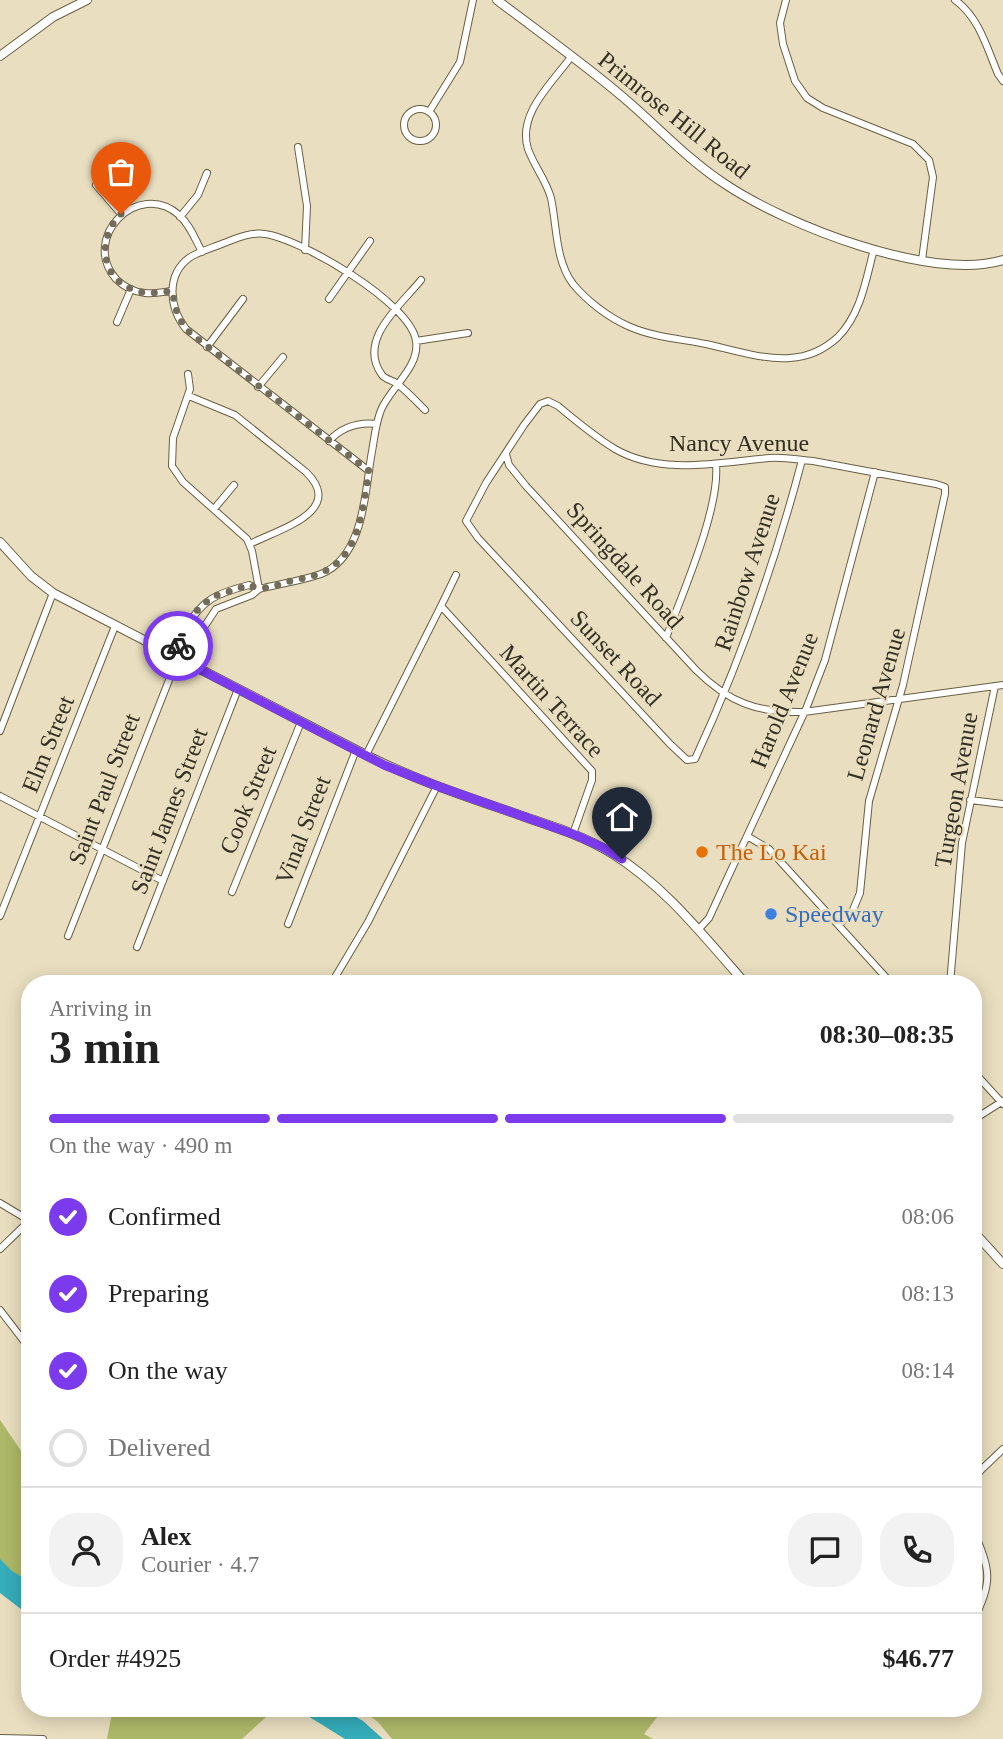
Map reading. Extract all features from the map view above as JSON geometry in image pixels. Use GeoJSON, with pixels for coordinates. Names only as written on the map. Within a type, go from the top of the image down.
{"type":"FeatureCollection","features":[{"type":"Feature","properties":{"kind":"main road"},"geometry":{"type":"LineString","coordinates":[[0,56],[53,17],[87,0]]}},
{"type":"Feature","properties":{"kind":"main road","name":"Primrose Hill Road"},"geometry":{"type":"LineString","coordinates":[[496,0],[623,97],[722,183],[741,194],[784,216],[874,249],[922,260],[969,265],[1003,260]]}},
{"type":"Feature","properties":{"kind":"main road"},"geometry":{"type":"LineString","coordinates":[[0,542],[31,576],[53,593],[356,750],[437,786],[573,834],[602,847],[638,870],[659,888],[738,975]]}},
{"type":"Feature","properties":{"kind":"main road"},"geometry":{"type":"LineString","coordinates":[[982,1241],[1003,1264]]}},
{"type":"Feature","properties":{"kind":"street"},"geometry":{"type":"LineString","coordinates":[[429,112],[460,62],[473,0]]}},
{"type":"Feature","properties":{"kind":"street"},"geometry":{"type":"LineString","coordinates":[[786,0],[780,23],[783,44],[795,81],[807,98],[823,108],[913,144],[929,160],[933,177],[922,260]]}},
{"type":"Feature","properties":{"kind":"street"},"geometry":{"type":"LineString","coordinates":[[956,0],[965,7],[977,24],[1003,81]]}},
{"type":"Feature","properties":{"kind":"street"},"geometry":{"type":"LineString","coordinates":[[571,57],[531,114],[525,132],[526,141],[549,192],[566,272],[583,295],[612,317],[644,332],[781,358],[805,355],[837,338],[852,318],[874,249]]}},
{"type":"Feature","properties":{"kind":"street"},"geometry":{"type":"LineString","coordinates":[[420,109],[429,112],[436,124],[433,134],[421,141],[410,138],[403,126],[408,114],[420,109]]}},
{"type":"Feature","properties":{"kind":"street"},"geometry":{"type":"LineString","coordinates":[[298,146],[307,206],[305,250]]}},
{"type":"Feature","properties":{"kind":"street"},"geometry":{"type":"LineString","coordinates":[[180,216],[198,195],[207,173]]}},
{"type":"Feature","properties":{"kind":"street"},"geometry":{"type":"LineString","coordinates":[[96,184],[121,214]]}},
{"type":"Feature","properties":{"kind":"street"},"geometry":{"type":"LineString","coordinates":[[172,291],[147,293],[131,289],[116,278],[108,267],[105,254],[109,229],[121,214],[138,205],[164,206],[180,216],[202,251]]}},
{"type":"Feature","properties":{"kind":"street"},"geometry":{"type":"LineString","coordinates":[[178,658],[191,647],[216,609],[259,590],[321,573],[336,565],[348,551],[362,510],[369,471],[377,424],[383,405],[413,360],[416,341],[411,326],[397,310],[348,272],[274,236],[243,236],[188,258],[176,275],[172,291],[173,303],[182,324],[207,347],[369,471]]}},
{"type":"Feature","properties":{"kind":"street"},"geometry":{"type":"LineString","coordinates":[[329,299],[370,241]]}},
{"type":"Feature","properties":{"kind":"street"},"geometry":{"type":"LineString","coordinates":[[421,280],[379,331],[374,346],[376,362],[383,376],[397,384],[425,410]]}},
{"type":"Feature","properties":{"kind":"street"},"geometry":{"type":"LineString","coordinates":[[117,323],[131,289]]}},
{"type":"Feature","properties":{"kind":"street"},"geometry":{"type":"LineString","coordinates":[[207,347],[243,299]]}},
{"type":"Feature","properties":{"kind":"street"},"geometry":{"type":"LineString","coordinates":[[416,341],[468,332]]}},
{"type":"Feature","properties":{"kind":"street"},"geometry":{"type":"LineString","coordinates":[[258,387],[283,357]]}},
{"type":"Feature","properties":{"kind":"street"},"geometry":{"type":"LineString","coordinates":[[188,374],[189,396],[172,446],[172,466],[177,477],[250,544],[259,590]]}},
{"type":"Feature","properties":{"kind":"street"},"geometry":{"type":"LineString","coordinates":[[189,396],[235,415],[306,472],[315,483],[318,498],[310,515],[250,544]]}},
{"type":"Feature","properties":{"kind":"street","name":"Nancy Avenue"},"geometry":{"type":"LineString","coordinates":[[506,454],[540,404],[547,401],[617,450],[640,458],[680,466],[774,458],[802,460],[945,487]]}},
{"type":"Feature","properties":{"kind":"street"},"geometry":{"type":"LineString","coordinates":[[329,441],[348,428],[377,424]]}},
{"type":"Feature","properties":{"kind":"street","name":"Sunset Road"},"geometry":{"type":"LineString","coordinates":[[506,454],[486,483],[466,521],[478,538],[687,760],[695,759],[725,694]]}},
{"type":"Feature","properties":{"kind":"street","name":"Springdale Road"},"geometry":{"type":"LineString","coordinates":[[506,454],[509,466],[526,486],[666,638],[715,689],[745,704],[774,713],[804,712],[1003,685]]}},
{"type":"Feature","properties":{"kind":"street","name":"Rainbow Avenue"},"geometry":{"type":"LineString","coordinates":[[725,694],[771,566],[802,460]]}},
{"type":"Feature","properties":{"kind":"street"},"geometry":{"type":"LineString","coordinates":[[666,638],[706,524],[717,481],[716,465]]}},
{"type":"Feature","properties":{"kind":"street","name":"Harold Avenue"},"geometry":{"type":"LineString","coordinates":[[698,930],[709,918],[804,712],[825,660],[875,472]]}},
{"type":"Feature","properties":{"kind":"street"},"geometry":{"type":"LineString","coordinates":[[214,509],[234,485]]}},
{"type":"Feature","properties":{"kind":"street","name":"Leonard Avenue"},"geometry":{"type":"LineString","coordinates":[[839,925],[853,910],[860,893],[869,801],[920,615],[945,487]]}},
{"type":"Feature","properties":{"kind":"street"},"geometry":{"type":"LineString","coordinates":[[366,755],[456,575]]}},
{"type":"Feature","properties":{"kind":"street"},"geometry":{"type":"LineString","coordinates":[[178,658],[178,643],[188,625],[198,609],[212,597],[249,585],[259,590]]}},
{"type":"Feature","properties":{"kind":"street"},"geometry":{"type":"LineString","coordinates":[[0,731],[53,593]]}},
{"type":"Feature","properties":{"kind":"street","name":"Martin Terrace"},"geometry":{"type":"LineString","coordinates":[[441,606],[592,771],[592,780],[573,834]]}},
{"type":"Feature","properties":{"kind":"street","name":"Elm Street"},"geometry":{"type":"LineString","coordinates":[[0,916],[115,625]]}},
{"type":"Feature","properties":{"kind":"street","name":"Saint Paul Street"},"geometry":{"type":"LineString","coordinates":[[68,936],[178,658]]}},
{"type":"Feature","properties":{"kind":"street","name":"Turgeon Avenue"},"geometry":{"type":"LineString","coordinates":[[951,975],[962,842],[995,686]]}},
{"type":"Feature","properties":{"kind":"street","name":"Saint James Street"},"geometry":{"type":"LineString","coordinates":[[137,947],[237,689]]}},
{"type":"Feature","properties":{"kind":"street","name":"Cook Street"},"geometry":{"type":"LineString","coordinates":[[232,892],[301,722]]}},
{"type":"Feature","properties":{"kind":"street","name":"Vinal Street"},"geometry":{"type":"LineString","coordinates":[[288,924],[356,750]]}},
{"type":"Feature","properties":{"kind":"street"},"geometry":{"type":"LineString","coordinates":[[337,975],[361,935],[437,786]]}},
{"type":"Feature","properties":{"kind":"street"},"geometry":{"type":"LineString","coordinates":[[0,796],[163,881]]}},
{"type":"Feature","properties":{"kind":"street"},"geometry":{"type":"LineString","coordinates":[[970,800],[1003,804]]}},
{"type":"Feature","properties":{"kind":"street"},"geometry":{"type":"LineString","coordinates":[[747,836],[769,849],[884,975]]}},
{"type":"Feature","properties":{"kind":"street"},"geometry":{"type":"LineString","coordinates":[[982,1081],[1002,1102],[982,1114]]}},
{"type":"Feature","properties":{"kind":"street"},"geometry":{"type":"LineString","coordinates":[[0,1203],[21,1216]]}},
{"type":"Feature","properties":{"kind":"street"},"geometry":{"type":"LineString","coordinates":[[0,1248],[21,1228]]}},
{"type":"Feature","properties":{"kind":"street"},"geometry":{"type":"LineString","coordinates":[[0,1310],[21,1337]]}},
{"type":"Feature","properties":{"kind":"street"},"geometry":{"type":"LineString","coordinates":[[982,1469],[1003,1449]]}},
{"type":"Feature","properties":{"kind":"street"},"geometry":{"type":"LineString","coordinates":[[982,1552],[989,1581],[982,1599]]}},
{"type":"Feature","properties":{"kind":"street"},"geometry":{"type":"LineString","coordinates":[[0,1738],[43,1739]]}},
{"type":"Feature","properties":{"kind":"green space"},"geometry":{"type":"Polygon","coordinates":[[[0,1420],[21,1451],[21,1584],[0,1570],[0,1420]]]}},
{"type":"Feature","properties":{"kind":"green space"},"geometry":{"type":"Polygon","coordinates":[[[111,1717],[266,1717],[242,1739],[107,1739],[111,1717]]]}},
{"type":"Feature","properties":{"kind":"green space"},"geometry":{"type":"Polygon","coordinates":[[[371,1717],[657,1717],[644,1734],[653,1739],[392,1739],[371,1717]]]}},
{"type":"Feature","properties":{"kind":"water"},"geometry":{"type":"Polygon","coordinates":[[[0,1559],[21,1576],[21,1609],[0,1593],[0,1559]]]}},
{"type":"Feature","properties":{"kind":"water"},"geometry":{"type":"Polygon","coordinates":[[[310,1717],[356,1717],[383,1739],[345,1739],[310,1717]]]}},
{"type":"Feature","properties":{"kind":"way so far"},"geometry":{"type":"LineString","coordinates":[[121,214],[109,229],[105,241],[108,267],[120,283],[142,293],[172,291],[178,317],[190,333],[369,471],[355,535],[348,551],[336,565],[321,573],[259,590],[249,585],[212,597],[198,609],[178,646]]}},
{"type":"Feature","properties":{"kind":"place","name":"The Lo Kai"},"geometry":{"type":"Point","coordinates":[702,852]}},
{"type":"Feature","properties":{"kind":"place","name":"Speedway"},"geometry":{"type":"Point","coordinates":[771,914]}},
{"type":"Feature","properties":{"kind":"route"},"geometry":{"type":"LineString","coordinates":[[178,646],[178,658],[384,765],[573,834],[622,859]]}}]}
